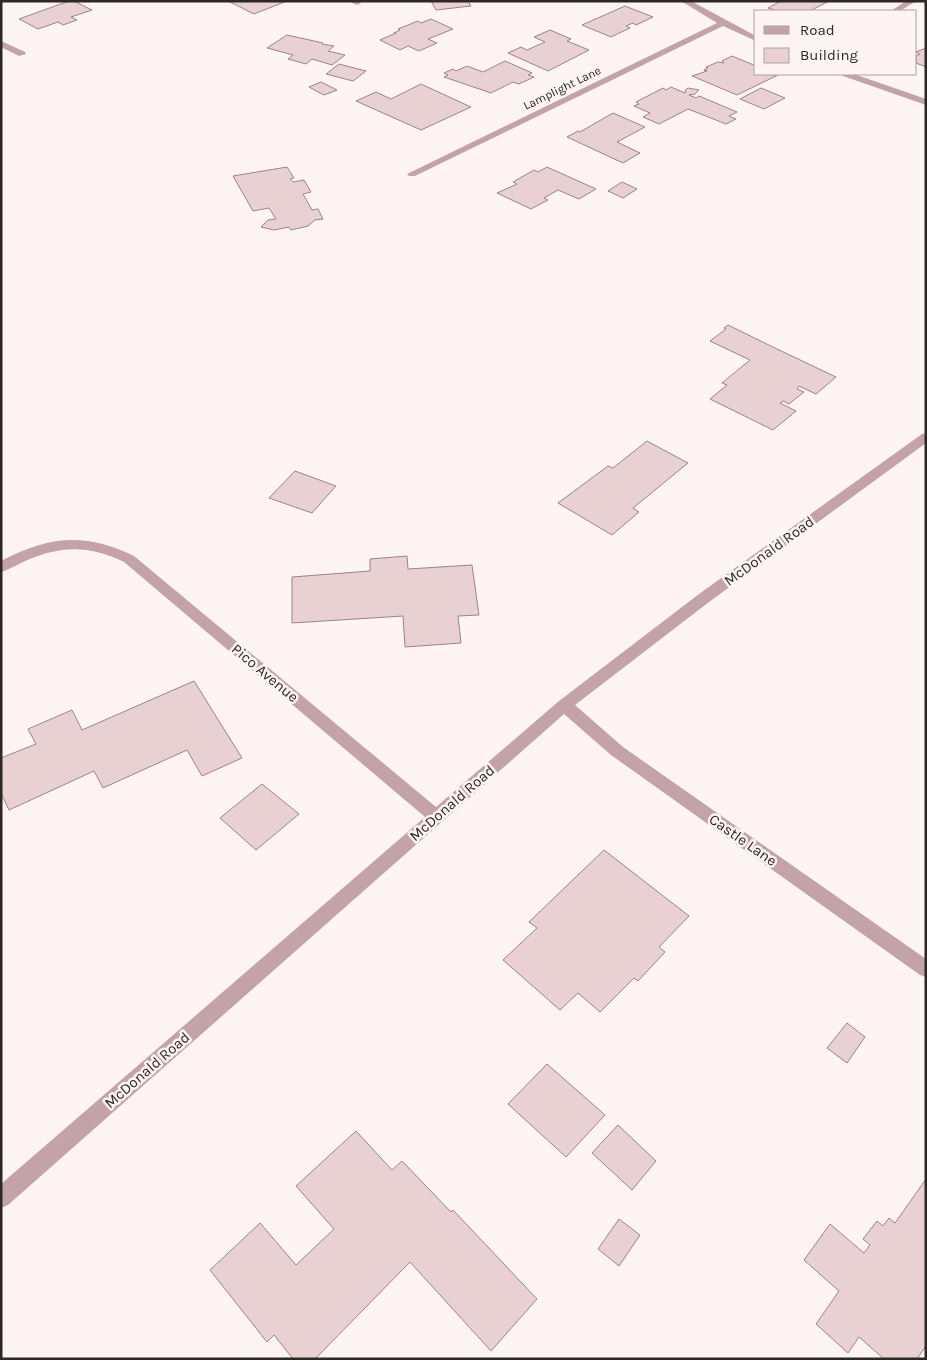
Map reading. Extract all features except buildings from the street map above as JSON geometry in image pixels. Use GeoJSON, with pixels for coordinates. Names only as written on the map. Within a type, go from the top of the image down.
{"type":"FeatureCollection","features":[{"type":"Feature","properties":{"kind":"street"},"geometry":{"type":"LineString","coordinates":[[685,1],[754,38]]}},
{"type":"Feature","properties":{"kind":"street"},"geometry":{"type":"LineString","coordinates":[[897,10],[912,1]]}},
{"type":"Feature","properties":{"kind":"street","name":"Lamplight Lane"},"geometry":{"type":"LineString","coordinates":[[412,174],[724,23]]}},
{"type":"Feature","properties":{"kind":"street"},"geometry":{"type":"LineString","coordinates":[[1,43],[22,54]]}},
{"type":"Feature","properties":{"kind":"street"},"geometry":{"type":"LineString","coordinates":[[849,75],[926,102]]}},
{"type":"Feature","properties":{"kind":"street","name":"McDonald Road"},"geometry":{"type":"LineString","coordinates":[[1,1198],[564,705],[704,598],[926,437]]}},
{"type":"Feature","properties":{"kind":"street","name":"Pico Avenue"},"geometry":{"type":"LineString","coordinates":[[1,567],[41,549],[73,544],[104,548],[129,559],[436,816]]}},
{"type":"Feature","properties":{"kind":"street","name":"Castle Lane"},"geometry":{"type":"LineString","coordinates":[[564,705],[618,751],[926,969]]}}]}
